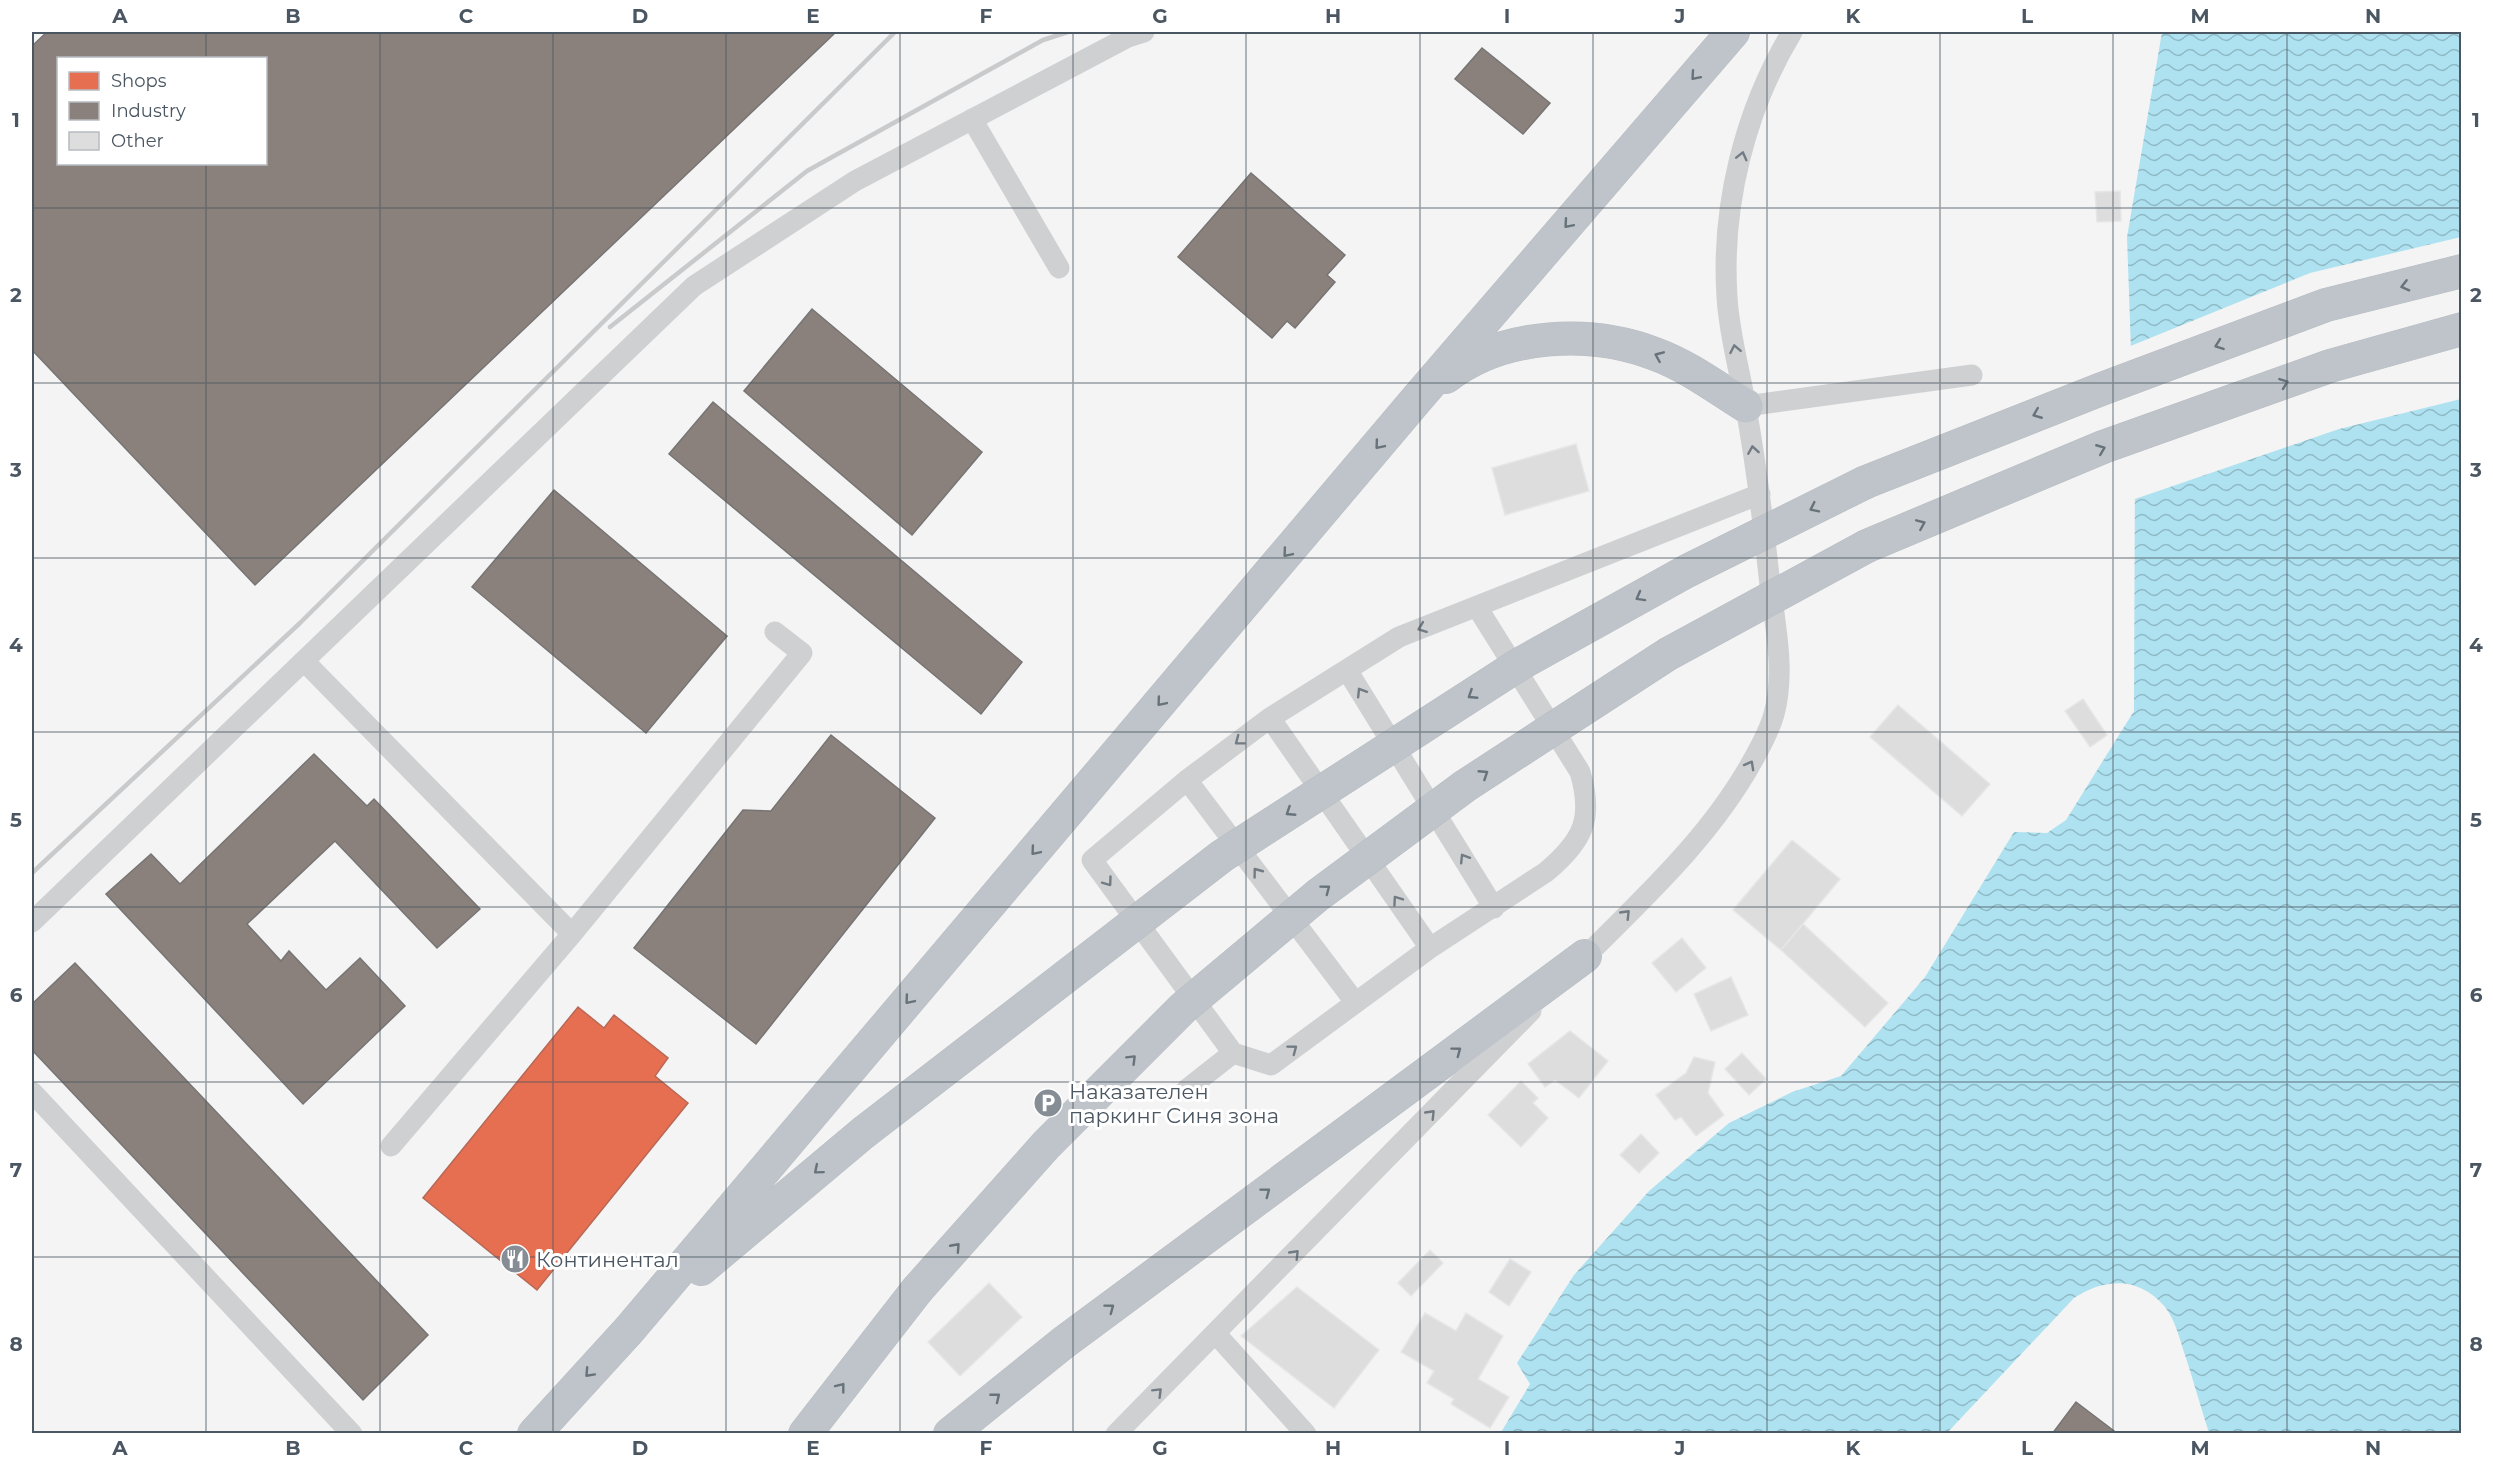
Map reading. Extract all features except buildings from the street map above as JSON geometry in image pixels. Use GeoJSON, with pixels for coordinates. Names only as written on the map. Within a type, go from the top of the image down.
{"type":"FeatureCollection","features":[{"type":"Feature","properties":{"kind":"highway"},"geometry":{"type":"LineString","coordinates":[[534,1434],[629,1330],[1416,400],[1733,32]]}},
{"type":"Feature","properties":{"kind":"highway"},"geometry":{"type":"LineString","coordinates":[[629,1330],[863,1133],[1222,856],[1520,664],[1687,571],[1866,482],[2099,390],[2326,305],[2462,272]]}},
{"type":"Feature","properties":{"kind":"highway"},"geometry":{"type":"LineString","coordinates":[[805,1434],[916,1290],[1046,1145],[1183,1008],[1318,895],[1465,786],[1668,654],[1867,546],[2103,447],[2330,366],[2462,329]]}},
{"type":"Feature","properties":{"kind":"highway"},"geometry":{"type":"LineString","coordinates":[[1416,400],[1452,372],[1507,347],[1543,341],[1591,339],[1621,343],[1656,354],[1689,370],[1746,406]]}},
{"type":"Feature","properties":{"kind":"highway"},"geometry":{"type":"LineString","coordinates":[[950,1434],[1063,1343],[1585,956]]}},
{"type":"Feature","properties":{"kind":"lane"},"geometry":{"type":"LineString","coordinates":[[32,922],[694,286],[855,181],[1128,37],[1144,32]]}},
{"type":"Feature","properties":{"kind":"lane"},"geometry":{"type":"LineString","coordinates":[[1116,1434],[1689,850],[1740,783],[1774,715],[1780,682],[1760,494],[1727,298],[1726,252],[1730,207],[1758,97],[1792,32]]}},
{"type":"Feature","properties":{"kind":"lane"},"geometry":{"type":"LineString","coordinates":[[972,119],[1059,268]]}},
{"type":"Feature","properties":{"kind":"lane"},"geometry":{"type":"LineString","coordinates":[[1746,406],[1972,375]]}},
{"type":"Feature","properties":{"kind":"lane"},"geometry":{"type":"LineString","coordinates":[[1477,607],[1580,772],[1586,794],[1586,818],[1578,839],[1563,858],[1494,908],[1430,948],[1271,1065],[1233,1053],[1092,860],[1187,780],[1270,718],[1400,637],[1760,494]]}},
{"type":"Feature","properties":{"kind":"lane"},"geometry":{"type":"LineString","coordinates":[[391,1146],[572,934],[802,653],[775,632]]}},
{"type":"Feature","properties":{"kind":"lane"},"geometry":{"type":"LineString","coordinates":[[304,662],[572,934]]}},
{"type":"Feature","properties":{"kind":"lane"},"geometry":{"type":"LineString","coordinates":[[1347,670],[1494,908]]}},
{"type":"Feature","properties":{"kind":"lane"},"geometry":{"type":"LineString","coordinates":[[1270,718],[1430,948]]}},
{"type":"Feature","properties":{"kind":"lane"},"geometry":{"type":"LineString","coordinates":[[1187,780],[1355,1002]]}},
{"type":"Feature","properties":{"kind":"lane"},"geometry":{"type":"LineString","coordinates":[[1185,1090],[1233,1053]]}},
{"type":"Feature","properties":{"kind":"lane"},"geometry":{"type":"LineString","coordinates":[[32,1092],[351,1434]]}},
{"type":"Feature","properties":{"kind":"lane"},"geometry":{"type":"LineString","coordinates":[[1216,1334],[1306,1434]]}},
{"type":"Feature","properties":{"kind":"water"},"geometry":{"type":"Polygon","coordinates":[[[2162,32],[2461,32],[2461,1433],[2209,1433],[2180,1338],[2169,1313],[2155,1297],[2144,1290],[2121,1283],[2098,1287],[2074,1298],[1947,1433],[1500,1434],[1530,1384],[1517,1363],[1574,1275],[1649,1191],[1729,1123],[1792,1092],[1841,1076],[1925,977],[2014,832],[2047,833],[2066,820],[2134,711],[2135,464],[2127,237],[2162,32]]]}},
{"type":"Feature","properties":{"kind":"pier"},"geometry":{"type":"Polygon","coordinates":[[[2461,237],[2461,399],[2339,429],[2132,500],[2128,347],[2310,273],[2461,237]]]}},
{"type":"Feature","properties":{"kind":"railway"},"geometry":{"type":"LineString","coordinates":[[32,873],[300,623],[895,32]]}},
{"type":"Feature","properties":{"kind":"railway"},"geometry":{"type":"LineString","coordinates":[[610,327],[807,171],[1043,40],[1068,32]]}},
{"type":"Feature","properties":{"kind":"place","name":"Наказателен паркинг Синя зона"},"geometry":{"type":"Point","coordinates":[1048,1103]}},
{"type":"Feature","properties":{"kind":"place","name":"Континентал"},"geometry":{"type":"Point","coordinates":[515,1259]}}]}
